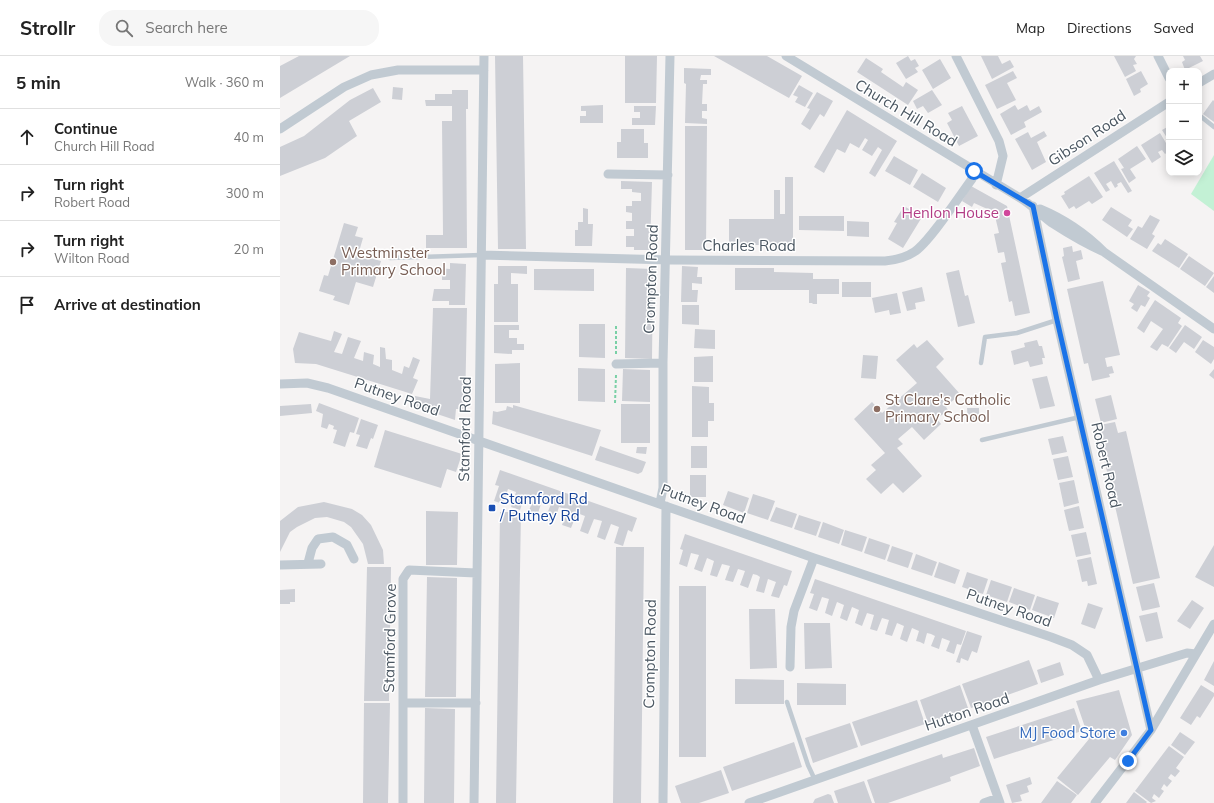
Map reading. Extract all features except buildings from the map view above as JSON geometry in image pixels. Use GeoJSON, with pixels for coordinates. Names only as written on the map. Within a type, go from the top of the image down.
{"type":"FeatureCollection","features":[{"type":"Feature","properties":{"kind":"street","name":"Stamford Road"},"geometry":{"type":"LineString","coordinates":[[474,803],[484,56]]}},
{"type":"Feature","properties":{"kind":"street","name":"Crompton Road"},"geometry":{"type":"LineString","coordinates":[[662,803],[663,363],[670,56]]}},
{"type":"Feature","properties":{"kind":"street","name":"Church Hill Road"},"geometry":{"type":"LineString","coordinates":[[786,56],[996,185],[1033,206],[1055,215],[1066,222],[1089,237],[1104,252],[1214,329]]}},
{"type":"Feature","properties":{"kind":"street"},"geometry":{"type":"LineString","coordinates":[[956,56],[999,141],[1003,156],[996,185]]}},
{"type":"Feature","properties":{"kind":"street"},"geometry":{"type":"LineString","coordinates":[[1158,56],[1166,72]]}},
{"type":"Feature","properties":{"kind":"street"},"geometry":{"type":"LineString","coordinates":[[280,129],[344,87],[371,75],[398,70],[484,70]]}},
{"type":"Feature","properties":{"kind":"street"},"geometry":{"type":"LineString","coordinates":[[1202,81],[1214,74]]}},
{"type":"Feature","properties":{"kind":"street","name":"Gibson Road"},"geometry":{"type":"LineString","coordinates":[[1020,198],[1166,104]]}},
{"type":"Feature","properties":{"kind":"street","name":"Charles Road"},"geometry":{"type":"LineString","coordinates":[[481,255],[666,260],[885,261],[902,259],[916,252],[932,233],[972,179],[974,171]]}},
{"type":"Feature","properties":{"kind":"street"},"geometry":{"type":"LineString","coordinates":[[608,174],[668,175]]}},
{"type":"Feature","properties":{"kind":"street","name":"Robert Road"},"geometry":{"type":"LineString","coordinates":[[1033,206],[1057,320],[1151,730]]}},
{"type":"Feature","properties":{"kind":"street"},"geometry":{"type":"LineString","coordinates":[[616,364],[663,363]]}},
{"type":"Feature","properties":{"kind":"street","name":"Putney Road"},"geometry":{"type":"LineString","coordinates":[[280,384],[307,383],[328,388],[814,558],[987,615],[1072,645],[1087,655],[1099,680]]}},
{"type":"Feature","properties":{"kind":"street"},"geometry":{"type":"LineString","coordinates":[[308,563],[312,548],[318,539],[333,537],[347,545],[354,559]]}},
{"type":"Feature","properties":{"kind":"street"},"geometry":{"type":"LineString","coordinates":[[790,667],[791,627],[794,612],[814,558]]}},
{"type":"Feature","properties":{"kind":"street"},"geometry":{"type":"LineString","coordinates":[[280,566],[308,563],[321,564]]}},
{"type":"Feature","properties":{"kind":"street","name":"Stamford Grove"},"geometry":{"type":"LineString","coordinates":[[402,803],[403,579],[409,570],[476,573]]}},
{"type":"Feature","properties":{"kind":"street"},"geometry":{"type":"LineString","coordinates":[[1095,803],[1151,730],[1214,624]]}},
{"type":"Feature","properties":{"kind":"street","name":"Hutton Road"},"geometry":{"type":"LineString","coordinates":[[749,803],[776,798],[815,780],[1099,680],[1187,653],[1196,654]]}},
{"type":"Feature","properties":{"kind":"street","name":"Stamford Grove"},"geometry":{"type":"LineString","coordinates":[[403,703],[476,703]]}},
{"type":"Feature","properties":{"kind":"street"},"geometry":{"type":"LineString","coordinates":[[972,725],[999,800],[984,803]]}},
{"type":"Feature","properties":{"kind":"lane"},"geometry":{"type":"LineString","coordinates":[[1202,117],[1214,128]]}},
{"type":"Feature","properties":{"kind":"lane"},"geometry":{"type":"LineString","coordinates":[[390,258],[481,255]]}},
{"type":"Feature","properties":{"kind":"lane"},"geometry":{"type":"LineString","coordinates":[[981,363],[985,337],[1017,333],[1057,320]]}},
{"type":"Feature","properties":{"kind":"lane"},"geometry":{"type":"LineString","coordinates":[[982,440],[1080,417]]}},
{"type":"Feature","properties":{"kind":"lane"},"geometry":{"type":"LineString","coordinates":[[787,702],[808,765],[815,780]]}},
{"type":"Feature","properties":{"kind":"green space"},"geometry":{"type":"Polygon","coordinates":[[[1214,155],[1214,211],[1191,194],[1214,155]]]}},
{"type":"Feature","properties":{"kind":"place","name":"Henlon House"},"geometry":{"type":"Point","coordinates":[1007,213]}},
{"type":"Feature","properties":{"kind":"place","name":"Westminster Primary School"},"geometry":{"type":"Point","coordinates":[333,262]}},
{"type":"Feature","properties":{"kind":"place","name":"St Clare's Catholic Primary School"},"geometry":{"type":"Point","coordinates":[877,409]}},
{"type":"Feature","properties":{"kind":"place","name":"Stamford Rd / Putney Rd"},"geometry":{"type":"Point","coordinates":[492,508]}},
{"type":"Feature","properties":{"kind":"place","name":"MJ Food Store"},"geometry":{"type":"Point","coordinates":[1124,733]}},
{"type":"Feature","properties":{"kind":"route"},"geometry":{"type":"LineString","coordinates":[[974,171],[1033,206],[1057,320],[1151,730],[1128,761]]}}]}
